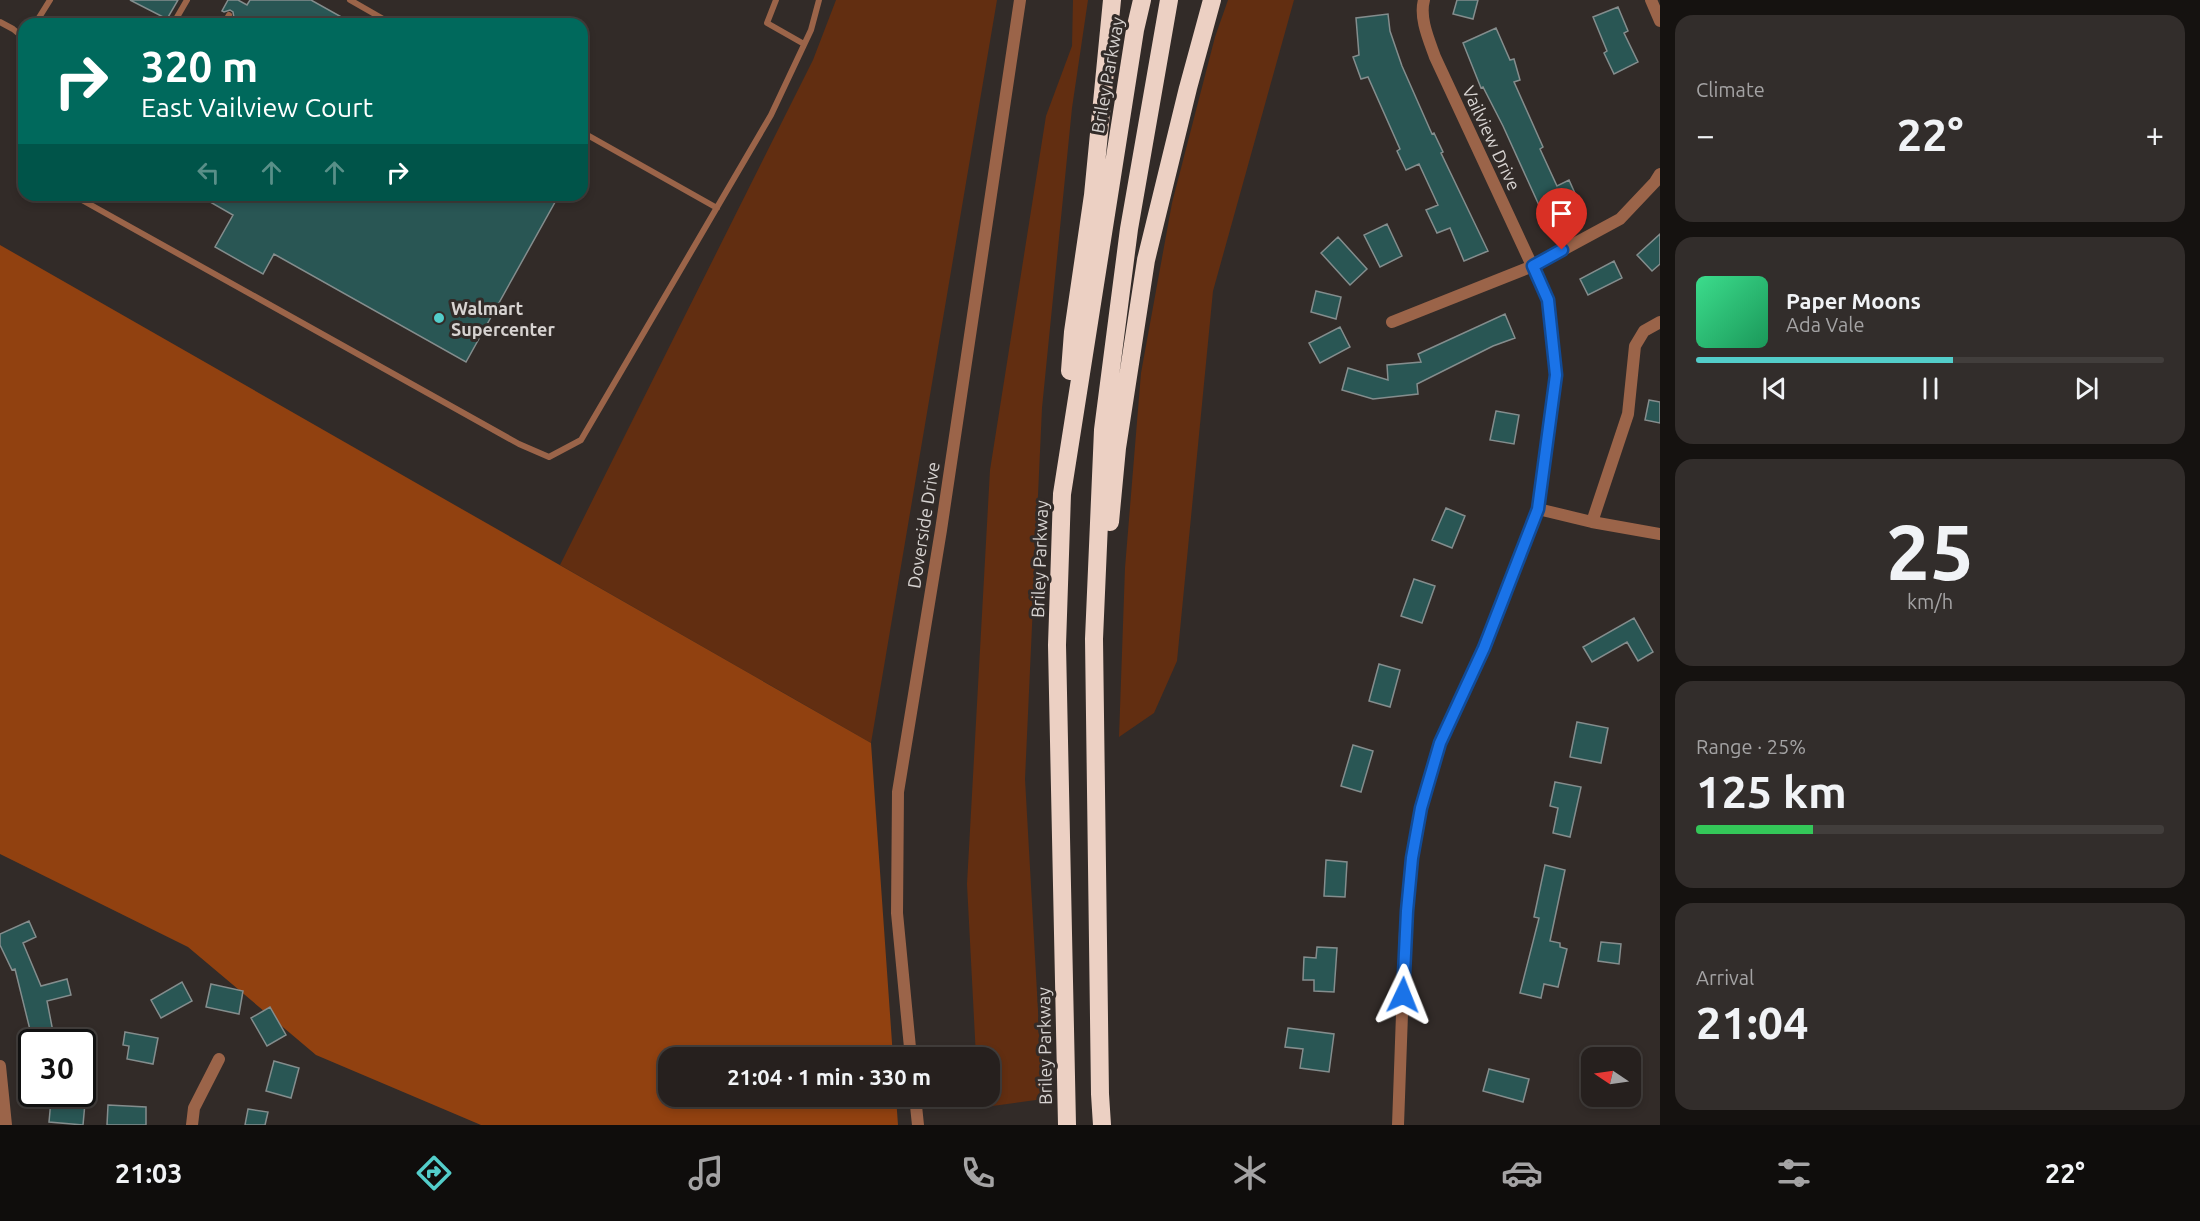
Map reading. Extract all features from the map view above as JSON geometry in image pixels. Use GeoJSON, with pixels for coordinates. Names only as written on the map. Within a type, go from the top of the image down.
{"type":"FeatureCollection","features":[{"type":"Feature","properties":{"kind":"highway"},"geometry":{"type":"LineString","coordinates":[[1062,494],[1073,332],[1093,195],[1112,0]]}},
{"type":"Feature","properties":{"kind":"highway","name":"Briley Parkway"},"geometry":{"type":"LineString","coordinates":[[1067,1125],[1057,645],[1062,494],[1105,213],[1142,0]]}},
{"type":"Feature","properties":{"kind":"highway"},"geometry":{"type":"LineString","coordinates":[[1102,1125],[1094,639],[1103,429],[1129,229],[1169,0]]}},
{"type":"Feature","properties":{"kind":"highway"},"geometry":{"type":"LineString","coordinates":[[1094,639],[1108,544],[1118,448],[1146,260],[1212,0]]}},
{"type":"Feature","properties":{"kind":"street","name":"Doverside Drive"},"geometry":{"type":"LineString","coordinates":[[910,1047],[897,912],[898,792],[941,530],[1020,0]]}},
{"type":"Feature","properties":{"kind":"street","name":"Vailview Drive"},"geometry":{"type":"LineString","coordinates":[[1398,1125],[1406,921],[1412,858],[1421,808],[1440,743],[1484,648],[1538,509],[1556,375],[1548,300],[1435,57],[1424,21],[1422,6],[1424,0]]}},
{"type":"Feature","properties":{"kind":"street"},"geometry":{"type":"LineString","coordinates":[[1651,0],[1660,21]]}},
{"type":"Feature","properties":{"kind":"street"},"geometry":{"type":"LineString","coordinates":[[1392,322],[1533,266],[1620,219],[1660,174]]}},
{"type":"Feature","properties":{"kind":"street"},"geometry":{"type":"LineString","coordinates":[[1592,522],[1628,414],[1635,346],[1644,331],[1660,322]]}},
{"type":"Feature","properties":{"kind":"street"},"geometry":{"type":"LineString","coordinates":[[1538,509],[1592,522],[1660,534]]}},
{"type":"Feature","properties":{"kind":"street"},"geometry":{"type":"LineString","coordinates":[[192,1125],[194,1108],[219,1059]]}},
{"type":"Feature","properties":{"kind":"street"},"geometry":{"type":"LineString","coordinates":[[0,1066],[6,1125]]}},
{"type":"Feature","properties":{"kind":"street"},"geometry":{"type":"LineString","coordinates":[[916,1107],[918,1125]]}},
{"type":"Feature","properties":{"kind":"lane"},"geometry":{"type":"LineString","coordinates":[[39,18],[50,0]]}},
{"type":"Feature","properties":{"kind":"lane"},"geometry":{"type":"LineString","coordinates":[[176,18],[187,0]]}},
{"type":"Feature","properties":{"kind":"lane"},"geometry":{"type":"LineString","coordinates":[[350,0],[382,18]]}},
{"type":"Feature","properties":{"kind":"lane"},"geometry":{"type":"LineString","coordinates":[[776,0],[767,23],[804,44]]}},
{"type":"Feature","properties":{"kind":"lane"},"geometry":{"type":"LineString","coordinates":[[84,201],[519,444],[549,457],[581,440],[771,115],[811,30],[819,0]]}},
{"type":"Feature","properties":{"kind":"lane"},"geometry":{"type":"LineString","coordinates":[[0,22],[18,34]]}},
{"type":"Feature","properties":{"kind":"lane"},"geometry":{"type":"LineString","coordinates":[[588,135],[717,208]]}},
{"type":"Feature","properties":{"kind":"shaded area"},"geometry":{"type":"Polygon","coordinates":[[[836,0],[997,0],[871,743],[560,565],[813,60],[836,0]]]}},
{"type":"Feature","properties":{"kind":"shaded area"},"geometry":{"type":"Polygon","coordinates":[[[1073,0],[1088,0],[1072,108],[1042,408],[1025,779],[1043,1099],[1000,1105],[1000,1047],[975,1047],[967,884],[990,470],[1046,116],[1072,46],[1073,0]]]}},
{"type":"Feature","properties":{"kind":"shaded area"},"geometry":{"type":"Polygon","coordinates":[[[1228,0],[1294,0],[1213,291],[1177,661],[1154,713],[1119,737],[1125,568],[1141,373],[1172,203],[1215,37],[1228,0]]]}},
{"type":"Feature","properties":{"kind":"shaded area"},"geometry":{"type":"Polygon","coordinates":[[[0,245],[871,743],[892,1047],[658,1047],[658,1107],[897,1107],[898,1125],[481,1125],[316,1055],[188,947],[0,854],[0,245]]]}},
{"type":"Feature","properties":{"kind":"building"},"geometry":{"type":"Polygon","coordinates":[[[130,0],[178,0],[168,18],[130,0]]]}},
{"type":"Feature","properties":{"kind":"building"},"geometry":{"type":"Polygon","coordinates":[[[228,0],[238,0],[247,5],[250,0],[311,0],[343,18],[234,18],[230,10],[222,11],[228,0]]]}},
{"type":"Feature","properties":{"kind":"building"},"geometry":{"type":"Polygon","coordinates":[[[1457,0],[1478,0],[1473,19],[1453,14],[1457,0]]]}},
{"type":"Feature","properties":{"kind":"building"},"geometry":{"type":"Polygon","coordinates":[[[1618,7],[1628,31],[1624,33],[1638,62],[1614,74],[1604,53],[1607,51],[1593,17],[1618,7]]]}},
{"type":"Feature","properties":{"kind":"building"},"geometry":{"type":"Polygon","coordinates":[[[1388,14],[1390,31],[1402,66],[1488,251],[1464,261],[1450,228],[1437,233],[1426,210],[1438,205],[1419,164],[1406,170],[1397,151],[1400,149],[1368,77],[1361,79],[1353,57],[1359,55],[1356,18],[1388,14]]]}},
{"type":"Feature","properties":{"kind":"building"},"geometry":{"type":"Polygon","coordinates":[[[1496,28],[1510,60],[1514,59],[1520,80],[1514,82],[1543,147],[1540,149],[1557,186],[1569,180],[1582,209],[1548,225],[1503,126],[1483,87],[1481,88],[1463,43],[1496,28]]]}},
{"type":"Feature","properties":{"kind":"building","name":"Walmart Supercenter"},"geometry":{"type":"Polygon","coordinates":[[[208,201],[556,201],[466,362],[274,254],[263,274],[215,247],[233,215],[208,201]]]}},
{"type":"Feature","properties":{"kind":"building"},"geometry":{"type":"Polygon","coordinates":[[[1387,224],[1402,256],[1380,267],[1364,235],[1387,224]]]}},
{"type":"Feature","properties":{"kind":"building"},"geometry":{"type":"Polygon","coordinates":[[[1660,234],[1660,264],[1652,271],[1637,255],[1660,234]]]}},
{"type":"Feature","properties":{"kind":"building"},"geometry":{"type":"Polygon","coordinates":[[[1338,237],[1367,269],[1350,285],[1321,253],[1338,237]]]}},
{"type":"Feature","properties":{"kind":"building"},"geometry":{"type":"Polygon","coordinates":[[[1614,261],[1622,278],[1588,295],[1580,279],[1614,261]]]}},
{"type":"Feature","properties":{"kind":"building"},"geometry":{"type":"Polygon","coordinates":[[[1316,291],[1341,297],[1336,319],[1311,312],[1316,291]]]}},
{"type":"Feature","properties":{"kind":"building"},"geometry":{"type":"Polygon","coordinates":[[[1505,314],[1515,338],[1493,346],[1417,384],[1418,394],[1373,399],[1342,390],[1348,368],[1388,380],[1387,365],[1421,362],[1418,354],[1505,314]]]}},
{"type":"Feature","properties":{"kind":"building"},"geometry":{"type":"Polygon","coordinates":[[[1340,327],[1350,347],[1320,363],[1309,343],[1340,327]]]}},
{"type":"Feature","properties":{"kind":"building"},"geometry":{"type":"Polygon","coordinates":[[[1649,400],[1660,402],[1660,423],[1645,420],[1649,400]]]}},
{"type":"Feature","properties":{"kind":"building"},"geometry":{"type":"Polygon","coordinates":[[[1496,411],[1519,415],[1514,444],[1490,440],[1496,411]]]}},
{"type":"Feature","properties":{"kind":"building"},"geometry":{"type":"Polygon","coordinates":[[[1446,508],[1465,516],[1452,548],[1432,540],[1446,508]]]}},
{"type":"Feature","properties":{"kind":"building"},"geometry":{"type":"Polygon","coordinates":[[[1414,579],[1435,586],[1422,623],[1401,616],[1414,579]]]}},
{"type":"Feature","properties":{"kind":"building"},"geometry":{"type":"Polygon","coordinates":[[[1634,618],[1653,652],[1638,661],[1627,642],[1592,662],[1583,647],[1634,618]]]}},
{"type":"Feature","properties":{"kind":"building"},"geometry":{"type":"Polygon","coordinates":[[[1379,664],[1400,670],[1390,707],[1369,701],[1379,664]]]}},
{"type":"Feature","properties":{"kind":"building"},"geometry":{"type":"Polygon","coordinates":[[[1577,722],[1608,728],[1601,763],[1570,757],[1577,722]]]}},
{"type":"Feature","properties":{"kind":"building"},"geometry":{"type":"Polygon","coordinates":[[[1353,745],[1373,751],[1361,792],[1341,786],[1353,745]]]}},
{"type":"Feature","properties":{"kind":"building"},"geometry":{"type":"Polygon","coordinates":[[[1555,782],[1581,787],[1570,837],[1553,833],[1558,808],[1550,806],[1555,782]]]}},
{"type":"Feature","properties":{"kind":"building"},"geometry":{"type":"Polygon","coordinates":[[[1326,860],[1347,862],[1345,897],[1324,896],[1326,860]]]}},
{"type":"Feature","properties":{"kind":"building"},"geometry":{"type":"Polygon","coordinates":[[[1545,865],[1565,870],[1550,941],[1560,943],[1560,947],[1567,949],[1558,987],[1544,984],[1541,998],[1520,993],[1539,918],[1534,917],[1545,865]]]}},
{"type":"Feature","properties":{"kind":"building"},"geometry":{"type":"Polygon","coordinates":[[[29,921],[36,937],[23,943],[41,986],[67,979],[71,995],[47,1001],[52,1029],[30,1029],[15,969],[12,970],[0,945],[0,934],[29,921]]]}},
{"type":"Feature","properties":{"kind":"building"},"geometry":{"type":"Polygon","coordinates":[[[1601,942],[1621,944],[1619,964],[1598,961],[1601,942]]]}},
{"type":"Feature","properties":{"kind":"building"},"geometry":{"type":"Polygon","coordinates":[[[1317,947],[1337,948],[1334,992],[1314,991],[1314,980],[1303,980],[1304,957],[1316,958],[1317,947]]]}},
{"type":"Feature","properties":{"kind":"building"},"geometry":{"type":"Polygon","coordinates":[[[182,982],[192,1001],[161,1018],[151,1000],[182,982]]]}},
{"type":"Feature","properties":{"kind":"building"},"geometry":{"type":"Polygon","coordinates":[[[211,984],[243,991],[239,1014],[206,1007],[211,984]]]}},
{"type":"Feature","properties":{"kind":"building"},"geometry":{"type":"Polygon","coordinates":[[[270,1007],[286,1035],[267,1046],[251,1018],[270,1007]]]}},
{"type":"Feature","properties":{"kind":"building"},"geometry":{"type":"Polygon","coordinates":[[[1288,1028],[1334,1034],[1329,1072],[1300,1068],[1303,1049],[1285,1047],[1288,1028]]]}},
{"type":"Feature","properties":{"kind":"building"},"geometry":{"type":"Polygon","coordinates":[[[125,1032],[158,1038],[153,1064],[127,1059],[129,1046],[123,1045],[125,1032]]]}},
{"type":"Feature","properties":{"kind":"building"},"geometry":{"type":"Polygon","coordinates":[[[274,1061],[299,1068],[291,1098],[266,1091],[274,1061]]]}},
{"type":"Feature","properties":{"kind":"building"},"geometry":{"type":"Polygon","coordinates":[[[1489,1069],[1529,1079],[1523,1102],[1483,1091],[1489,1069]]]}},
{"type":"Feature","properties":{"kind":"building"},"geometry":{"type":"Polygon","coordinates":[[[108,1105],[146,1107],[146,1125],[107,1125],[108,1105]]]}},
{"type":"Feature","properties":{"kind":"building"},"geometry":{"type":"Polygon","coordinates":[[[50,1107],[85,1107],[83,1125],[49,1122],[50,1107]]]}},
{"type":"Feature","properties":{"kind":"building"},"geometry":{"type":"Polygon","coordinates":[[[248,1109],[268,1112],[265,1125],[245,1125],[248,1109]]]}},
{"type":"Feature","properties":{"kind":"place","name":"Walmart Supercenter"},"geometry":{"type":"Point","coordinates":[439,318]}},
{"type":"Feature","properties":{"kind":"route"},"geometry":{"type":"LineString","coordinates":[[1403,995],[1412,858],[1421,808],[1440,743],[1484,648],[1538,509],[1556,375],[1548,300],[1533,266],[1562,250]]}}]}
